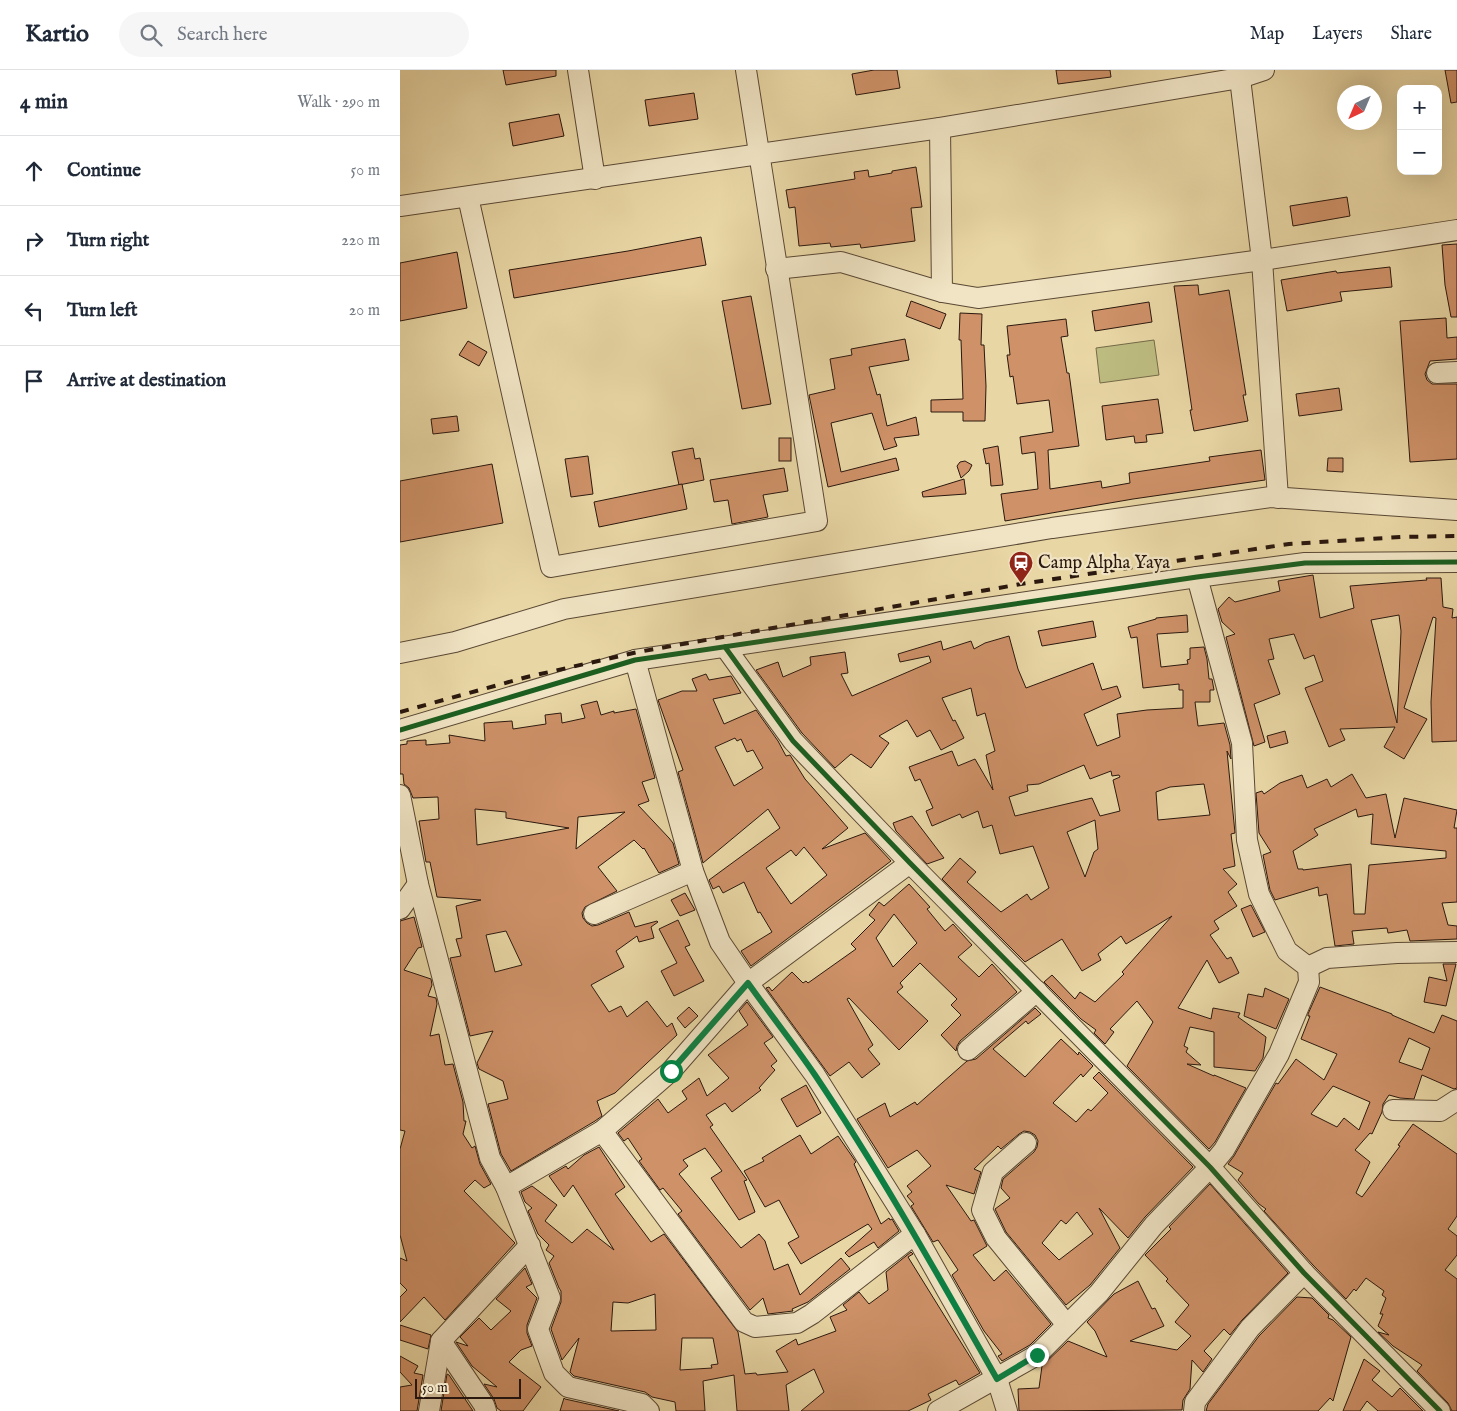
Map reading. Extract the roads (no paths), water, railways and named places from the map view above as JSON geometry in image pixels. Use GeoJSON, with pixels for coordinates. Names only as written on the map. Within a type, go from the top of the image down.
{"type":"FeatureCollection","features":[{"type":"Feature","properties":{"kind":"street"},"geometry":{"type":"LineString","coordinates":[[578,70],[595,179]]}},
{"type":"Feature","properties":{"kind":"street"},"geometry":{"type":"LineString","coordinates":[[468,197],[551,567],[816,522],[746,70]]}},
{"type":"Feature","properties":{"kind":"street"},"geometry":{"type":"LineString","coordinates":[[400,206],[940,128],[1264,70]]}},
{"type":"Feature","properties":{"kind":"street"},"geometry":{"type":"LineString","coordinates":[[1240,74],[1262,260],[1278,498]]}},
{"type":"Feature","properties":{"kind":"street"},"geometry":{"type":"LineString","coordinates":[[940,128],[942,292]]}},
{"type":"Feature","properties":{"kind":"street"},"geometry":{"type":"LineString","coordinates":[[776,269],[841,262],[942,292],[978,298],[1262,260],[1457,230]]}},
{"type":"Feature","properties":{"kind":"street"},"geometry":{"type":"LineString","coordinates":[[1437,373],[1457,372]]}},
{"type":"Feature","properties":{"kind":"street"},"geometry":{"type":"LineString","coordinates":[[400,653],[455,642],[564,609],[1052,528],[1271,497],[1457,510]]}},
{"type":"Feature","properties":{"kind":"street"},"geometry":{"type":"LineString","coordinates":[[400,730],[635,660],[1196,577],[1305,563],[1457,562]]}},
{"type":"Feature","properties":{"kind":"street"},"geometry":{"type":"LineString","coordinates":[[1196,577],[1242,743],[1247,840],[1259,894],[1287,951],[1308,966]]}},
{"type":"Feature","properties":{"kind":"street"},"geometry":{"type":"LineString","coordinates":[[725,647],[793,741],[910,863],[1210,1167],[1304,1273],[1440,1411]]}},
{"type":"Feature","properties":{"kind":"street"},"geometry":{"type":"LineString","coordinates":[[635,660],[693,871],[720,942],[815,1075],[915,1234],[997,1379],[1007,1411]]}},
{"type":"Feature","properties":{"kind":"street"},"geometry":{"type":"LineString","coordinates":[[400,795],[418,884],[490,1158],[506,1188],[550,1298],[538,1329],[554,1373],[568,1387],[642,1404],[649,1411]]}},
{"type":"Feature","properties":{"kind":"street"},"geometry":{"type":"LineString","coordinates":[[506,1188],[602,1131],[671,1071],[748,983],[910,863]]}},
{"type":"Feature","properties":{"kind":"street"},"geometry":{"type":"LineString","coordinates":[[594,914],[693,871]]}},
{"type":"Feature","properties":{"kind":"street"},"geometry":{"type":"LineString","coordinates":[[400,909],[418,884]]}},
{"type":"Feature","properties":{"kind":"street"},"geometry":{"type":"LineString","coordinates":[[1308,966],[1327,958],[1397,952],[1457,952]]}},
{"type":"Feature","properties":{"kind":"street"},"geometry":{"type":"LineString","coordinates":[[938,1411],[1037,1355],[1099,1293],[1154,1225],[1210,1167],[1224,1150],[1279,1054],[1309,982],[1308,966]]}},
{"type":"Feature","properties":{"kind":"street"},"geometry":{"type":"LineString","coordinates":[[968,1050],[1038,991]]}},
{"type":"Feature","properties":{"kind":"street"},"geometry":{"type":"LineString","coordinates":[[1393,1110],[1440,1111],[1457,1100]]}},
{"type":"Feature","properties":{"kind":"street"},"geometry":{"type":"LineString","coordinates":[[602,1131],[724,1297],[744,1322],[755,1327],[797,1323],[812,1314],[915,1234]]}},
{"type":"Feature","properties":{"kind":"street"},"geometry":{"type":"LineString","coordinates":[[1026,1143],[993,1172],[982,1210],[996,1238],[1067,1325]]}},
{"type":"Feature","properties":{"kind":"street"},"geometry":{"type":"LineString","coordinates":[[429,1411],[441,1341],[530,1245]]}},
{"type":"Feature","properties":{"kind":"street"},"geometry":{"type":"LineString","coordinates":[[1194,1411],[1195,1402],[1250,1328],[1304,1273]]}},
{"type":"Feature","properties":{"kind":"street"},"geometry":{"type":"LineString","coordinates":[[441,1341],[484,1405],[486,1411]]}},
{"type":"Feature","properties":{"kind":"railway"},"geometry":{"type":"LineString","coordinates":[[400,712],[527,677],[638,652],[1021,584],[1289,544],[1401,537],[1457,536]]}},
{"type":"Feature","properties":{"kind":"place","name":"Camp Alpha Yaya"},"geometry":{"type":"Point","coordinates":[1021,584]}}]}
